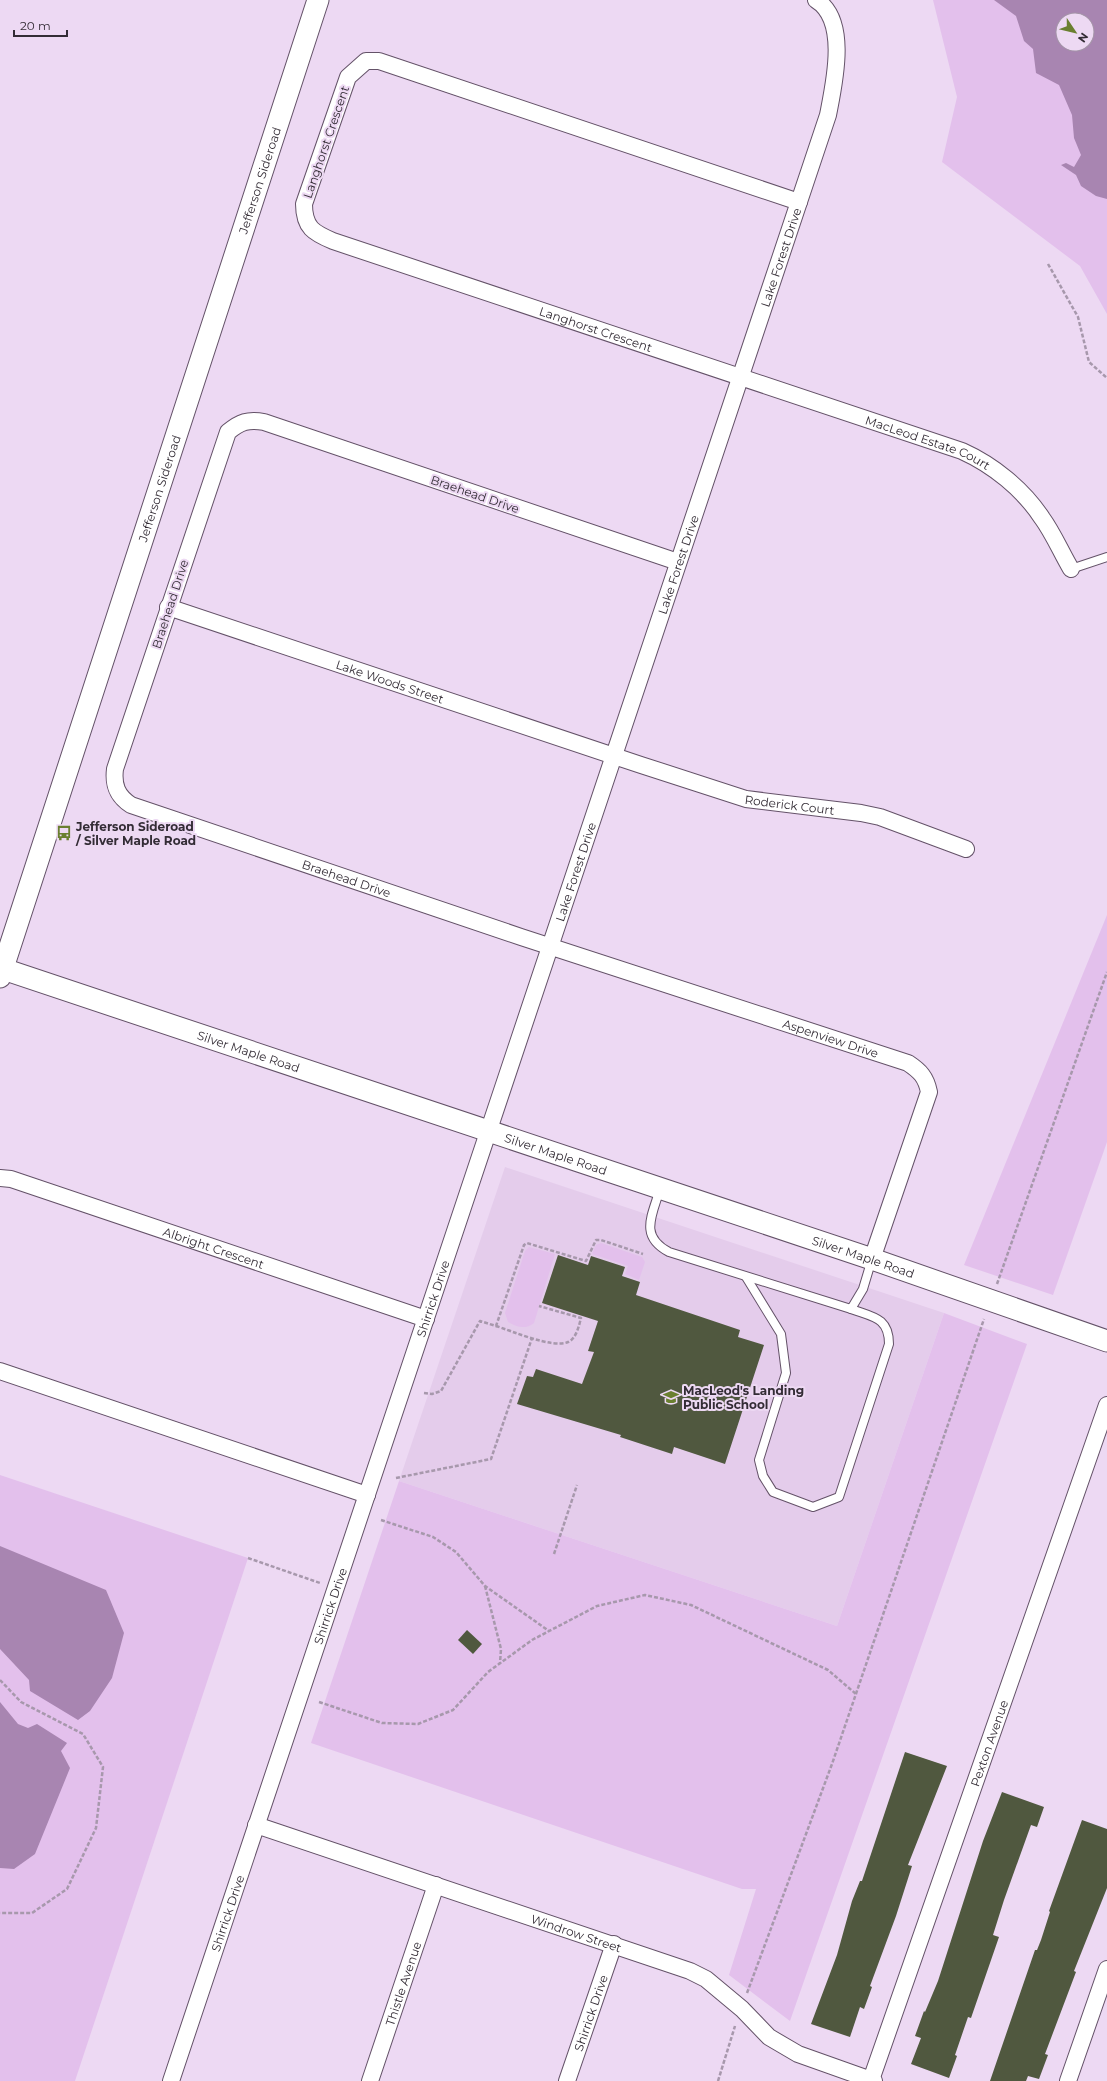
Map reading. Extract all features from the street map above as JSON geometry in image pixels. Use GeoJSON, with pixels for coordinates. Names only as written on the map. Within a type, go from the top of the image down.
{"type":"FeatureCollection","features":[{"type":"Feature","properties":{"kind":"street","name":"Jefferson Sideroad"},"geometry":{"type":"LineString","coordinates":[[1,971],[318,0]]}},
{"type":"Feature","properties":{"kind":"street","name":"Lake Forest Drive"},"geometry":{"type":"LineString","coordinates":[[488,1131],[828,115],[836,64],[836,38],[833,21],[827,10],[816,0]]}},
{"type":"Feature","properties":{"kind":"street","name":"Langhorst Crescent"},"geometry":{"type":"LineString","coordinates":[[740,377],[333,241],[316,234],[308,226],[304,215],[304,204],[348,77],[366,61],[380,61],[799,202]]}},
{"type":"Feature","properties":{"kind":"street","name":"MacLeod Estate Court"},"geometry":{"type":"LineString","coordinates":[[740,377],[976,457],[997,472],[1030,502],[1043,518],[1071,569]]}},
{"type":"Feature","properties":{"kind":"street","name":"Braehead Drive"},"geometry":{"type":"LineString","coordinates":[[549,945],[131,805],[122,799],[117,792],[114,781],[115,768],[168,607],[228,432],[238,423],[251,420],[264,422],[678,562]]}},
{"type":"Feature","properties":{"kind":"street","name":"Lake Woods Street"},"geometry":{"type":"LineString","coordinates":[[168,607],[613,755]]}},
{"type":"Feature","properties":{"kind":"street","name":"Roderick Court"},"geometry":{"type":"LineString","coordinates":[[613,755],[746,798],[880,817],[909,826],[966,849]]}},
{"type":"Feature","properties":{"kind":"street","name":"Aspenview Drive"},"geometry":{"type":"LineString","coordinates":[[549,945],[900,1061],[919,1070],[926,1079],[929,1092],[872,1260]]}},
{"type":"Feature","properties":{"kind":"street","name":"Silver Maple Road"},"geometry":{"type":"LineString","coordinates":[[1,971],[661,1188],[1107,1341]]}},
{"type":"Feature","properties":{"kind":"street","name":"Shirrick Drive"},"geometry":{"type":"LineString","coordinates":[[170,2081],[488,1131]]}},
{"type":"Feature","properties":{"kind":"street","name":"Albright Crescent"},"geometry":{"type":"LineString","coordinates":[[0,1178],[11,1179],[426,1319]]}},
{"type":"Feature","properties":{"kind":"street"},"geometry":{"type":"LineString","coordinates":[[0,1371],[367,1495]]}},
{"type":"Feature","properties":{"kind":"street","name":"Pexton Avenue"},"geometry":{"type":"LineString","coordinates":[[872,2080],[1107,1405]]}},
{"type":"Feature","properties":{"kind":"street","name":"Windrow Street"},"geometry":{"type":"LineString","coordinates":[[256,1826],[690,1970],[706,1979],[742,2009],[769,2037],[798,2054],[872,2080]]}},
{"type":"Feature","properties":{"kind":"street","name":"Thistle Avenue"},"geometry":{"type":"LineString","coordinates":[[370,2081],[436,1885]]}},
{"type":"Feature","properties":{"kind":"street","name":"Shirrick Drive"},"geometry":{"type":"LineString","coordinates":[[567,2081],[614,1944]]}},
{"type":"Feature","properties":{"kind":"street"},"geometry":{"type":"LineString","coordinates":[[1068,2081],[1107,1969]]}},
{"type":"Feature","properties":{"kind":"lane"},"geometry":{"type":"LineString","coordinates":[[1071,569],[1107,557]]}},
{"type":"Feature","properties":{"kind":"lane"},"geometry":{"type":"LineString","coordinates":[[661,1188],[650,1221],[652,1239],[659,1247],[669,1252],[746,1276],[851,1309],[880,1320],[889,1332],[889,1344],[839,1497],[813,1507],[773,1492],[763,1476],[759,1460],[786,1373],[780,1334],[746,1276]]}},
{"type":"Feature","properties":{"kind":"lane"},"geometry":{"type":"LineString","coordinates":[[851,1309],[862,1289],[872,1260]]}},
{"type":"Feature","properties":{"kind":"path"},"geometry":{"type":"LineString","coordinates":[[1048,264],[1078,317],[1089,362],[1107,378]]}},
{"type":"Feature","properties":{"kind":"path"},"geometry":{"type":"LineString","coordinates":[[718,2081],[742,2009],[856,1694],[991,1301],[1107,972]]}},
{"type":"Feature","properties":{"kind":"path"},"geometry":{"type":"LineString","coordinates":[[496,1326],[524,1245],[527,1243],[586,1261],[596,1240],[601,1240],[643,1254]]}},
{"type":"Feature","properties":{"kind":"path"},"geometry":{"type":"LineString","coordinates":[[424,1393],[432,1394],[441,1391],[480,1321],[532,1338],[559,1344],[570,1342],[576,1334],[581,1318],[539,1306]]}},
{"type":"Feature","properties":{"kind":"path"},"geometry":{"type":"LineString","coordinates":[[396,1478],[491,1459],[532,1338]]}},
{"type":"Feature","properties":{"kind":"path"},"geometry":{"type":"LineString","coordinates":[[554,1554],[577,1485]]}},
{"type":"Feature","properties":{"kind":"path"},"geometry":{"type":"LineString","coordinates":[[381,1520],[433,1537],[456,1552],[485,1586],[548,1631]]}},
{"type":"Feature","properties":{"kind":"path"},"geometry":{"type":"LineString","coordinates":[[248,1558],[336,1588]]}},
{"type":"Feature","properties":{"kind":"path"},"geometry":{"type":"LineString","coordinates":[[485,1586],[501,1649],[500,1664]]}},
{"type":"Feature","properties":{"kind":"path"},"geometry":{"type":"LineString","coordinates":[[320,1702],[382,1723],[418,1724],[453,1710],[488,1672],[532,1640],[596,1606],[645,1595],[691,1605],[828,1670],[856,1694]]}},
{"type":"Feature","properties":{"kind":"path"},"geometry":{"type":"LineString","coordinates":[[0,1680],[21,1702],[83,1734],[103,1767],[96,1828],[67,1890],[32,1913],[0,1913]]}},
{"type":"Feature","properties":{"kind":"shaded area"},"geometry":{"type":"Polygon","coordinates":[[[933,0],[999,0],[1051,40],[1055,47],[1055,52],[1058,52],[1107,142],[1107,314],[1080,266],[942,162],[957,97],[933,0]]]}},
{"type":"Feature","properties":{"kind":"shaded area"},"geometry":{"type":"Polygon","coordinates":[[[994,0],[1107,0],[1107,199],[1096,196],[1081,186],[1076,175],[1061,165],[1066,163],[1074,167],[1081,155],[1074,138],[1072,115],[1059,85],[1036,73],[1033,49],[1024,41],[1016,16],[994,0]]]}},
{"type":"Feature","properties":{"kind":"shaded area"},"geometry":{"type":"Polygon","coordinates":[[[1107,915],[1107,1142],[1053,1295],[964,1265],[1107,915]]]}},
{"type":"Feature","properties":{"kind":"shaded area","name":"MacLeod's Landing Public School"},"geometry":{"type":"Polygon","coordinates":[[[505,1167],[944,1313],[837,1626],[399,1481],[505,1167]]]}},
{"type":"Feature","properties":{"kind":"shaded area"},"geometry":{"type":"Polygon","coordinates":[[[601,1243],[642,1257],[645,1262],[639,1280],[625,1274],[628,1266],[592,1254],[596,1245],[601,1243]]]}},
{"type":"Feature","properties":{"kind":"shaded area"},"geometry":{"type":"Polygon","coordinates":[[[529,1247],[555,1254],[534,1323],[521,1327],[508,1322],[505,1313],[525,1251],[529,1247]]]}},
{"type":"Feature","properties":{"kind":"shaded area"},"geometry":{"type":"Polygon","coordinates":[[[944,1313],[1027,1344],[790,2021],[729,1975],[756,1889],[742,1889],[311,1743],[399,1481],[837,1626],[944,1313]]]}},
{"type":"Feature","properties":{"kind":"shaded area"},"geometry":{"type":"Polygon","coordinates":[[[0,1475],[248,1558],[75,2081],[0,2081],[0,1475]]]}},
{"type":"Feature","properties":{"kind":"shaded area"},"geometry":{"type":"Polygon","coordinates":[[[0,1546],[106,1590],[124,1633],[112,1678],[90,1711],[78,1720],[30,1691],[29,1680],[0,1649],[0,1546]]]}},
{"type":"Feature","properties":{"kind":"shaded area"},"geometry":{"type":"Polygon","coordinates":[[[0,1702],[18,1724],[28,1728],[37,1724],[67,1743],[61,1751],[70,1768],[35,1854],[14,1869],[0,1868],[0,1702]]]}},
{"type":"Feature","properties":{"kind":"building"},"geometry":{"type":"Polygon","coordinates":[[[558,1255],[588,1265],[591,1256],[625,1267],[622,1276],[640,1282],[636,1295],[740,1330],[738,1337],[764,1345],[725,1464],[674,1447],[672,1454],[620,1437],[621,1435],[517,1404],[527,1376],[533,1377],[536,1369],[582,1384],[594,1352],[588,1351],[598,1321],[542,1303],[558,1255]]]}},
{"type":"Feature","properties":{"kind":"building"},"geometry":{"type":"Polygon","coordinates":[[[467,1630],[482,1644],[473,1654],[458,1640],[467,1630]]]}},
{"type":"Feature","properties":{"kind":"building"},"geometry":{"type":"Polygon","coordinates":[[[905,1752],[947,1766],[908,1865],[912,1866],[896,1916],[870,1986],[872,1987],[864,2009],[860,2007],[850,2037],[811,2024],[837,1955],[852,1901],[860,1881],[862,1881],[905,1752]]]}},
{"type":"Feature","properties":{"kind":"building"},"geometry":{"type":"Polygon","coordinates":[[[1002,1792],[1044,1807],[1037,1827],[1031,1825],[1004,1900],[993,1935],[999,1937],[971,2018],[968,2017],[949,2078],[911,2064],[921,2038],[915,2036],[924,2011],[925,2012],[938,1981],[983,1841],[1002,1792]]]}},
{"type":"Feature","properties":{"kind":"building"},"geometry":{"type":"Polygon","coordinates":[[[1082,1820],[1107,1829],[1107,1888],[1074,1971],[1076,1972],[1045,2054],[1048,2055],[1039,2079],[1028,2076],[1026,2081],[990,2081],[1035,1950],[1037,1950],[1041,1940],[1050,1912],[1049,1911],[1082,1820]]]}},
{"type":"Feature","properties":{"kind":"place","name":"Jefferson Sideroad / Silver Maple Road"},"geometry":{"type":"Point","coordinates":[64,833]}},
{"type":"Feature","properties":{"kind":"place","name":"MacLeod's Landing Public School"},"geometry":{"type":"Point","coordinates":[671,1397]}}]}
